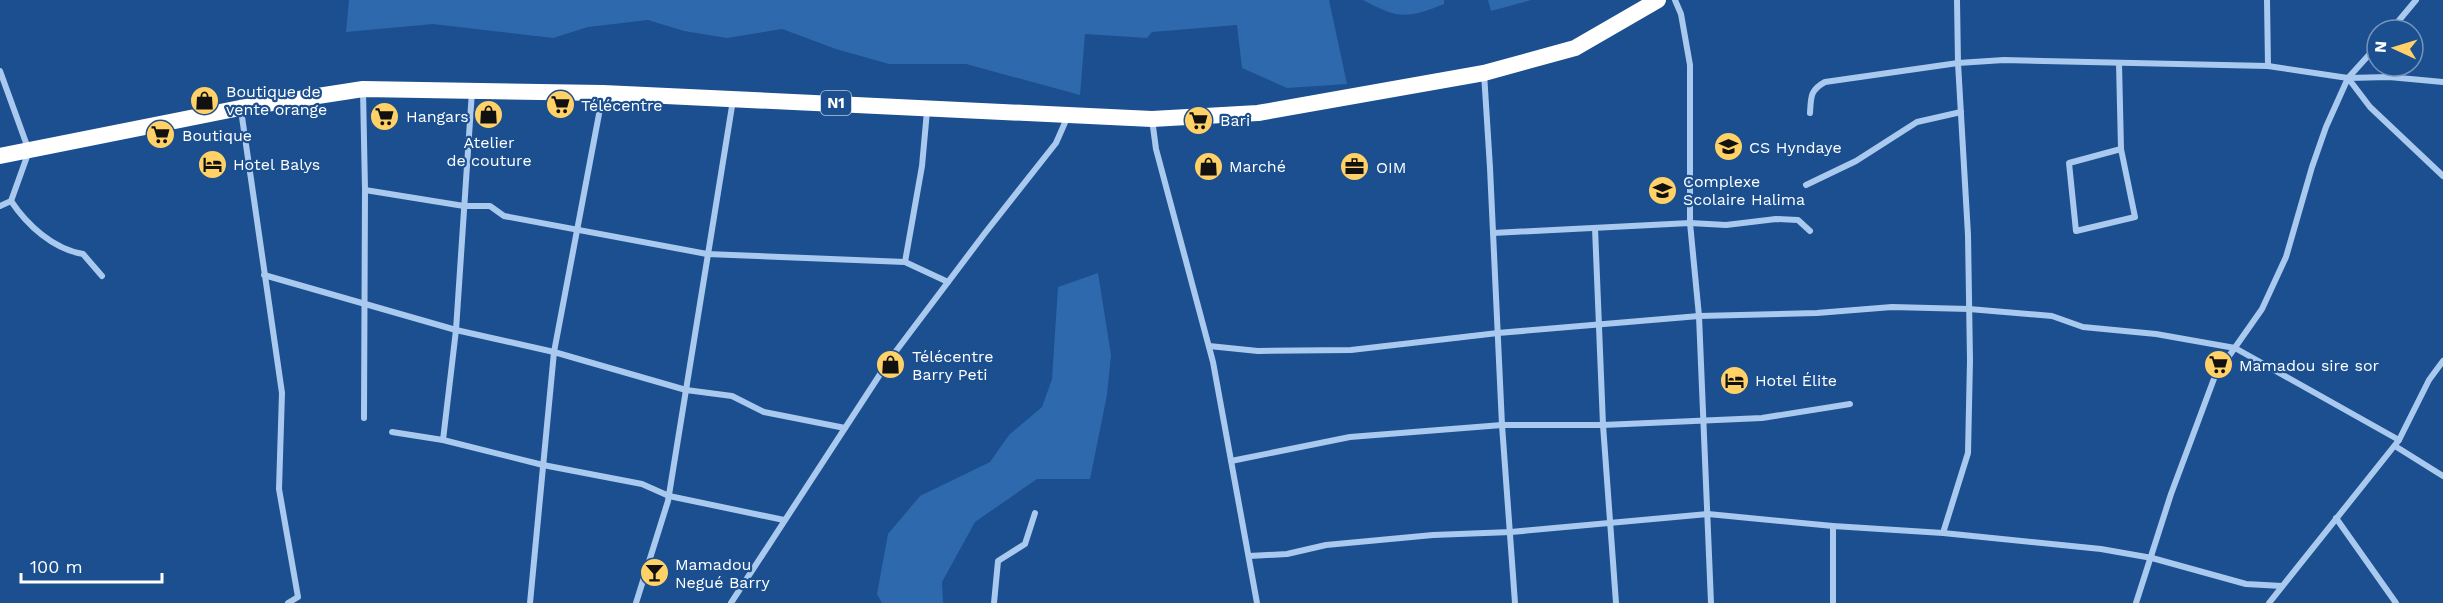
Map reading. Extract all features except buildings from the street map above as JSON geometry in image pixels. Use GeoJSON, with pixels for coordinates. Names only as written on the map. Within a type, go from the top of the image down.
{"type":"FeatureCollection","features":[{"type":"Feature","properties":{"kind":"highway","name":"N1"},"geometry":{"type":"LineString","coordinates":[[0,156],[240,108],[363,89],[603,93],[1152,118],[1258,113],[1484,73],[1575,48],[1658,0]]}},
{"type":"Feature","properties":{"kind":"street"},"geometry":{"type":"LineString","coordinates":[[1675,0],[1681,14],[1690,66],[1690,223],[1699,316],[1711,603]]}},
{"type":"Feature","properties":{"kind":"street"},"geometry":{"type":"LineString","coordinates":[[1943,533],[1968,453],[1968,235],[1958,63],[1957,0]]}},
{"type":"Feature","properties":{"kind":"street"},"geometry":{"type":"LineString","coordinates":[[2267,0],[2268,66]]}},
{"type":"Feature","properties":{"kind":"street"},"geometry":{"type":"LineString","coordinates":[[2401,18],[2416,0]]}},
{"type":"Feature","properties":{"kind":"street"},"geometry":{"type":"LineString","coordinates":[[2136,603],[2171,494],[2215,376],[2262,309],[2286,257],[2312,167],[2348,78],[2365,59]]}},
{"type":"Feature","properties":{"kind":"street"},"geometry":{"type":"LineString","coordinates":[[1810,113],[1811,96],[1815,87],[1825,82],[1958,63],[2004,60],[2268,66],[2348,78],[2390,77],[2443,82]]}},
{"type":"Feature","properties":{"kind":"street"},"geometry":{"type":"LineString","coordinates":[[2119,63],[2121,148],[2135,217],[2076,231],[2070,163],[2121,148]]}},
{"type":"Feature","properties":{"kind":"street"},"geometry":{"type":"LineString","coordinates":[[0,71],[29,151],[11,201],[0,206]]}},
{"type":"Feature","properties":{"kind":"street"},"geometry":{"type":"LineString","coordinates":[[1484,73],[1502,425],[1515,603]]}},
{"type":"Feature","properties":{"kind":"street"},"geometry":{"type":"LineString","coordinates":[[2348,78],[2370,107],[2443,176]]}},
{"type":"Feature","properties":{"kind":"street"},"geometry":{"type":"LineString","coordinates":[[363,89],[364,418]]}},
{"type":"Feature","properties":{"kind":"street"},"geometry":{"type":"LineString","coordinates":[[443,440],[456,330],[472,90]]}},
{"type":"Feature","properties":{"kind":"street"},"geometry":{"type":"LineString","coordinates":[[530,603],[554,352],[603,93]]}},
{"type":"Feature","properties":{"kind":"street"},"geometry":{"type":"LineString","coordinates":[[636,603],[669,496],[733,99]]}},
{"type":"Feature","properties":{"kind":"street"},"geometry":{"type":"LineString","coordinates":[[240,108],[282,393],[279,489],[298,597],[288,603]]}},
{"type":"Feature","properties":{"kind":"street"},"geometry":{"type":"LineString","coordinates":[[905,262],[922,166],[927,108]]}},
{"type":"Feature","properties":{"kind":"street"},"geometry":{"type":"LineString","coordinates":[[1806,185],[1856,161],[1917,122],[1961,112]]}},
{"type":"Feature","properties":{"kind":"street"},"geometry":{"type":"LineString","coordinates":[[730,603],[890,359],[1056,143],[1068,114]]}},
{"type":"Feature","properties":{"kind":"street"},"geometry":{"type":"LineString","coordinates":[[1152,118],[1156,149],[1209,346],[1257,603]]}},
{"type":"Feature","properties":{"kind":"street"},"geometry":{"type":"LineString","coordinates":[[365,190],[464,206],[490,206],[504,216],[707,254],[905,262],[948,282]]}},
{"type":"Feature","properties":{"kind":"street"},"geometry":{"type":"LineString","coordinates":[[11,201],[23,220],[67,251],[83,254],[102,276]]}},
{"type":"Feature","properties":{"kind":"street"},"geometry":{"type":"LineString","coordinates":[[1493,233],[1690,223],[1726,225],[1789,219],[1798,220],[1810,231]]}},
{"type":"Feature","properties":{"kind":"street"},"geometry":{"type":"LineString","coordinates":[[1595,228],[1603,425],[1616,603]]}},
{"type":"Feature","properties":{"kind":"street"},"geometry":{"type":"LineString","coordinates":[[264,275],[365,302],[456,330],[554,352],[686,390],[732,396],[764,412],[845,428]]}},
{"type":"Feature","properties":{"kind":"street"},"geometry":{"type":"LineString","coordinates":[[1209,346],[1258,351],[1351,350],[1497,333],[1699,316],[1817,313],[1892,307],[1969,309],[2052,316],[2083,327],[2156,334],[2235,348],[2397,443],[2443,476]]}},
{"type":"Feature","properties":{"kind":"street"},"geometry":{"type":"LineString","coordinates":[[2269,603],[2397,443],[2429,380],[2443,361]]}},
{"type":"Feature","properties":{"kind":"street"},"geometry":{"type":"LineString","coordinates":[[1231,461],[1350,437],[1502,425],[1603,425],[1762,418],[1850,404]]}},
{"type":"Feature","properties":{"kind":"street"},"geometry":{"type":"LineString","coordinates":[[392,432],[443,440],[543,465],[642,484],[669,496],[784,520]]}},
{"type":"Feature","properties":{"kind":"street"},"geometry":{"type":"LineString","coordinates":[[994,603],[998,561],[1025,544],[1035,513]]}},
{"type":"Feature","properties":{"kind":"street"},"geometry":{"type":"LineString","coordinates":[[1249,556],[1287,554],[1326,545],[1433,535],[1511,532],[1708,514],[1833,526],[1943,533],[2011,542],[2101,549],[2152,558],[2246,584],[2282,586]]}},
{"type":"Feature","properties":{"kind":"street"},"geometry":{"type":"LineString","coordinates":[[2336,518],[2396,603]]}},
{"type":"Feature","properties":{"kind":"street"},"geometry":{"type":"LineString","coordinates":[[1833,526],[1833,603]]}},
{"type":"Feature","properties":{"kind":"shaded area"},"geometry":{"type":"Polygon","coordinates":[[[349,0],[1329,0],[1347,84],[1287,88],[1242,68],[1237,25],[1152,32],[1147,38],[1085,34],[1080,95],[966,64],[889,64],[836,49],[782,29],[727,38],[684,31],[648,20],[588,27],[553,38],[433,24],[346,32],[349,0]]]}},
{"type":"Feature","properties":{"kind":"shaded area"},"geometry":{"type":"Polygon","coordinates":[[[1363,0],[1444,0],[1444,4],[1403,15],[1385,11],[1363,0]]]}},
{"type":"Feature","properties":{"kind":"shaded area"},"geometry":{"type":"Polygon","coordinates":[[[1488,0],[1531,0],[1491,11],[1488,0]]]}},
{"type":"Feature","properties":{"kind":"shaded area"},"geometry":{"type":"Polygon","coordinates":[[[1098,273],[1111,355],[1107,395],[1090,479],[1037,479],[975,522],[942,582],[943,603],[882,603],[877,594],[888,534],[920,496],[990,462],[1009,435],[1042,407],[1052,379],[1058,287],[1098,273]]]}},
{"type":"Feature","properties":{"kind":"place","name":"Boutique de vente orange"},"geometry":{"type":"Point","coordinates":[205,100]}},
{"type":"Feature","properties":{"kind":"place","name":"Télécentre"},"geometry":{"type":"Point","coordinates":[560,105]}},
{"type":"Feature","properties":{"kind":"place","name":"Atelier de couture"},"geometry":{"type":"Point","coordinates":[489,114]}},
{"type":"Feature","properties":{"kind":"place","name":"Hangars"},"geometry":{"type":"Point","coordinates":[385,116]}},
{"type":"Feature","properties":{"kind":"place","name":"Bari"},"geometry":{"type":"Point","coordinates":[1199,120]}},
{"type":"Feature","properties":{"kind":"place","name":"Boutique"},"geometry":{"type":"Point","coordinates":[161,135]}},
{"type":"Feature","properties":{"kind":"place","name":"CS Hyndaye"},"geometry":{"type":"Point","coordinates":[1728,147]}},
{"type":"Feature","properties":{"kind":"place","name":"Hotel Balys"},"geometry":{"type":"Point","coordinates":[212,164]}},
{"type":"Feature","properties":{"kind":"place","name":"Marché"},"geometry":{"type":"Point","coordinates":[1208,166]}},
{"type":"Feature","properties":{"kind":"place","name":"OIM"},"geometry":{"type":"Point","coordinates":[1355,167]}},
{"type":"Feature","properties":{"kind":"place","name":"Complexe Scolaire Halima"},"geometry":{"type":"Point","coordinates":[1662,190]}},
{"type":"Feature","properties":{"kind":"place","name":"Télécentre Barry Peti"},"geometry":{"type":"Point","coordinates":[891,365]}},
{"type":"Feature","properties":{"kind":"place","name":"Mamadou sire sor"},"geometry":{"type":"Point","coordinates":[2218,365]}},
{"type":"Feature","properties":{"kind":"place","name":"Hotel Élite"},"geometry":{"type":"Point","coordinates":[1734,380]}},
{"type":"Feature","properties":{"kind":"place","name":"Mamadou Negué Barry"},"geometry":{"type":"Point","coordinates":[654,573]}}]}
